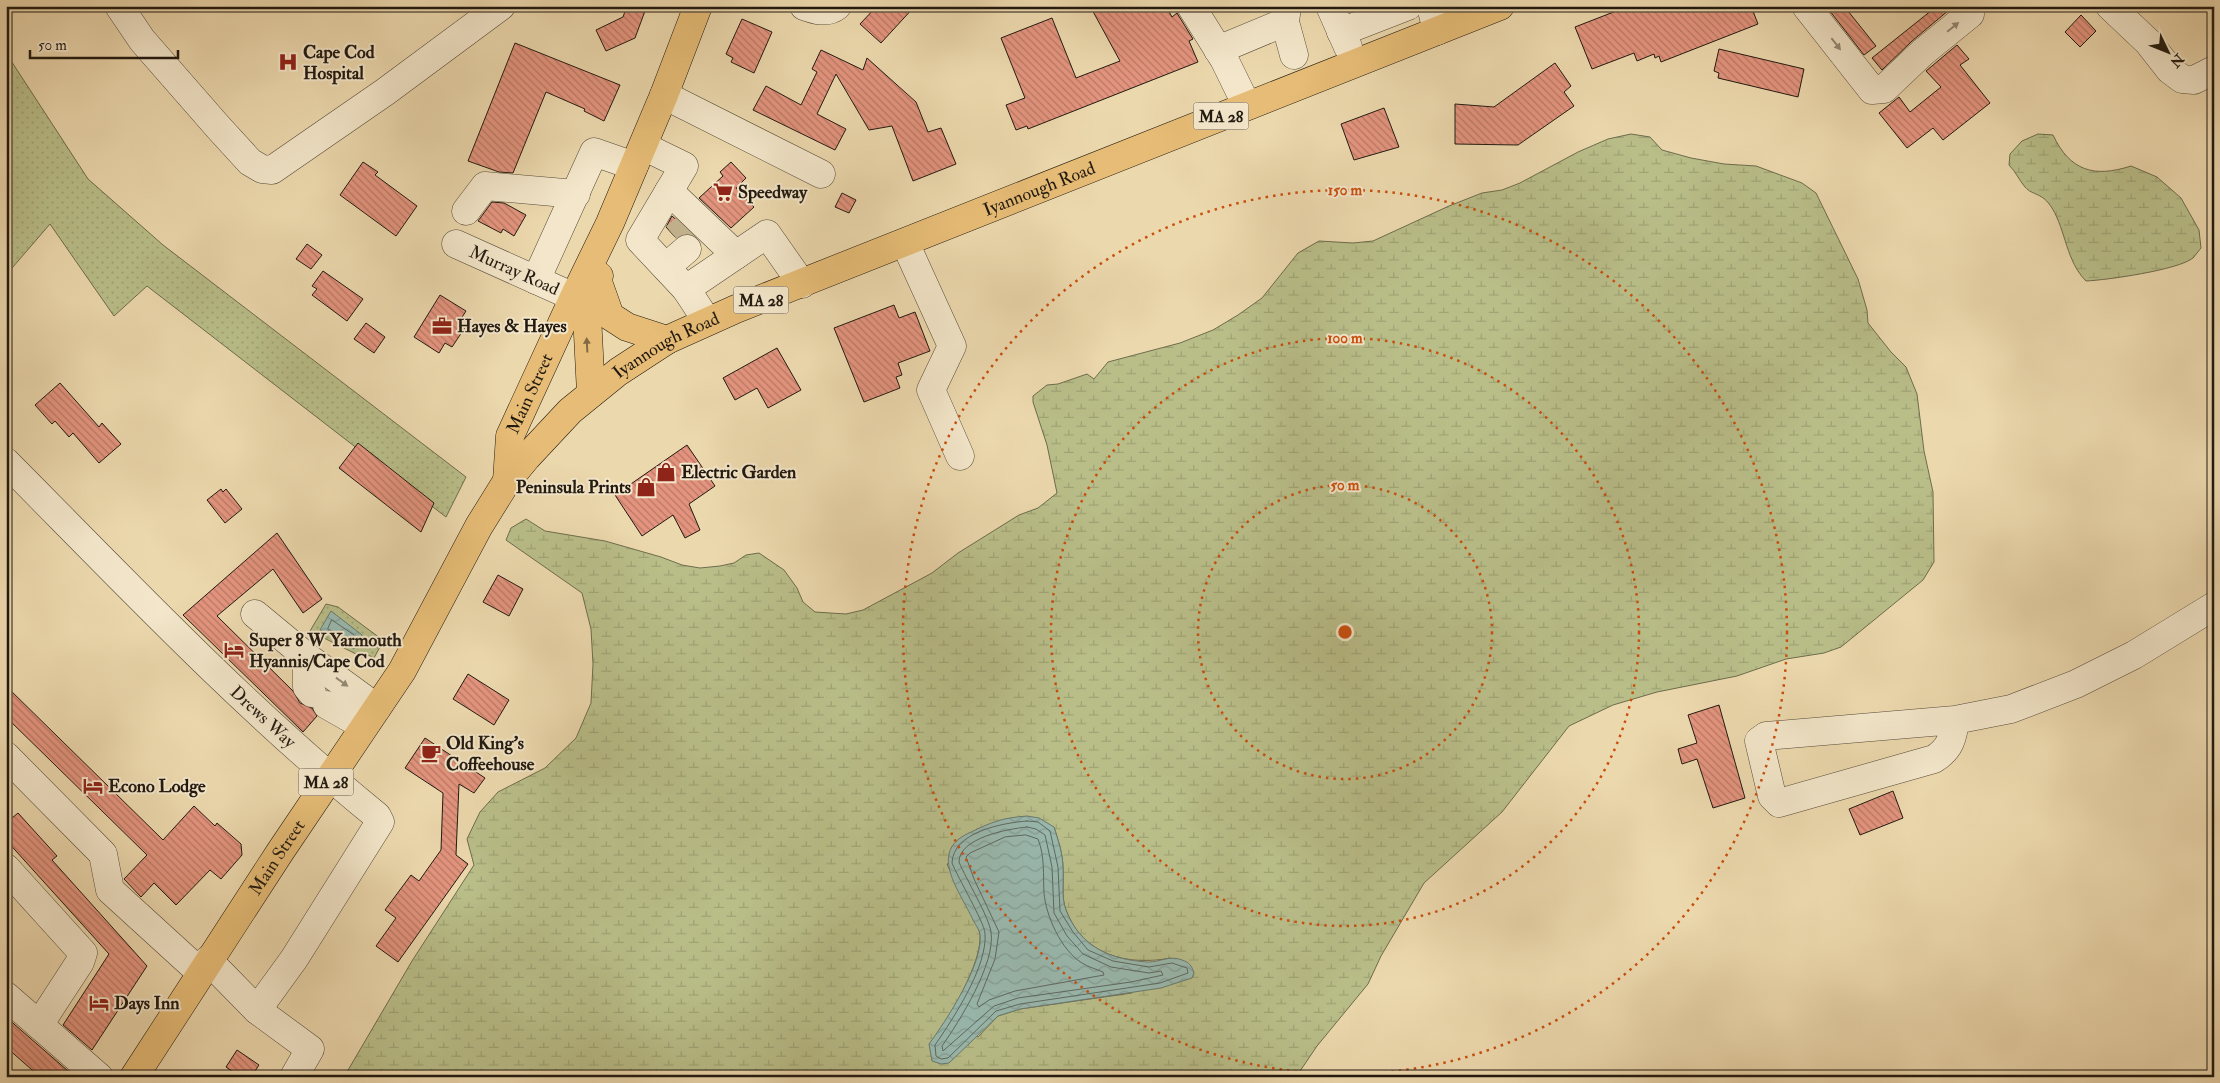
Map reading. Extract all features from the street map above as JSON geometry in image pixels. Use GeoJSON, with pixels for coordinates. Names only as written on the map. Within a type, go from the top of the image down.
{"type":"FeatureCollection","features":[{"type":"Feature","properties":{"kind":"main road","name":"Main Street"},"geometry":{"type":"LineString","coordinates":[[507,481],[510,436],[574,297],[610,225],[664,95],[698,6]]}},
{"type":"Feature","properties":{"kind":"main road","name":"Iyannough Road"},"geometry":{"type":"LineString","coordinates":[[591,393],[618,372],[667,340],[707,322],[1355,62],[1434,19],[1500,6]]}},
{"type":"Feature","properties":{"kind":"main road","name":"Main Street"},"geometry":{"type":"LineString","coordinates":[[134,1077],[329,777],[402,671],[479,526],[507,481],[570,411],[591,393],[587,315],[598,282],[610,225]]}},
{"type":"Feature","properties":{"kind":"main road","name":"Main Street"},"geometry":{"type":"LineString","coordinates":[[598,282],[610,316],[627,327],[667,340]]}},
{"type":"Feature","properties":{"kind":"street"},"geometry":{"type":"LineString","coordinates":[[119,6],[142,40],[250,162],[262,169],[272,170],[385,92],[501,6]]}},
{"type":"Feature","properties":{"kind":"street"},"geometry":{"type":"LineString","coordinates":[[804,6],[815,11],[832,10],[837,6]]}},
{"type":"Feature","properties":{"kind":"street"},"geometry":{"type":"LineString","coordinates":[[1191,6],[1218,50],[1247,106]]}},
{"type":"Feature","properties":{"kind":"street"},"geometry":{"type":"LineString","coordinates":[[1330,6],[1355,62]]}},
{"type":"Feature","properties":{"kind":"street"},"geometry":{"type":"LineString","coordinates":[[1341,32],[1408,6]]}},
{"type":"Feature","properties":{"kind":"street"},"geometry":{"type":"LineString","coordinates":[[1806,6],[1872,90],[1884,89],[1923,52],[1970,14],[1965,6]]}},
{"type":"Feature","properties":{"kind":"street"},"geometry":{"type":"LineString","coordinates":[[2110,6],[2148,42],[2170,70],[2182,79],[2194,80],[2214,70]]}},
{"type":"Feature","properties":{"kind":"street"},"geometry":{"type":"LineString","coordinates":[[1218,50],[1286,14],[1294,55]]}},
{"type":"Feature","properties":{"kind":"street"},"geometry":{"type":"LineString","coordinates":[[664,95],[820,174]]}},
{"type":"Feature","properties":{"kind":"street"},"geometry":{"type":"LineString","coordinates":[[536,280],[594,152],[638,156],[684,166],[669,192],[653,254]]}},
{"type":"Feature","properties":{"kind":"street"},"geometry":{"type":"LineString","coordinates":[[466,211],[485,186],[576,194]]}},
{"type":"Feature","properties":{"kind":"street"},"geometry":{"type":"LineString","coordinates":[[669,192],[694,232],[736,255]]}},
{"type":"Feature","properties":{"kind":"street"},"geometry":{"type":"LineString","coordinates":[[610,225],[653,254],[686,289],[707,322]]}},
{"type":"Feature","properties":{"kind":"street"},"geometry":{"type":"LineString","coordinates":[[653,254],[694,232]]}},
{"type":"Feature","properties":{"kind":"street"},"geometry":{"type":"LineString","coordinates":[[686,289],[767,234],[802,284]]}},
{"type":"Feature","properties":{"kind":"street"},"geometry":{"type":"LineString","coordinates":[[905,243],[952,346],[930,390],[960,456]]}},
{"type":"Feature","properties":{"kind":"street","name":"Murray Road"},"geometry":{"type":"LineString","coordinates":[[456,244],[574,297]]}},
{"type":"Feature","properties":{"kind":"street","name":"Drews Way"},"geometry":{"type":"LineString","coordinates":[[6,462],[202,660],[329,777],[377,816],[380,822],[294,959],[257,1010]]}},
{"type":"Feature","properties":{"kind":"street"},"geometry":{"type":"LineString","coordinates":[[1954,720],[1954,734],[1946,752],[1934,759],[1779,803],[1772,796],[1758,741],[1766,736],[1954,720],[2011,709],[2076,684],[2134,655],[2214,606]]}},
{"type":"Feature","properties":{"kind":"street"},"geometry":{"type":"LineString","coordinates":[[254,614],[307,657],[370,717]]}},
{"type":"Feature","properties":{"kind":"street"},"geometry":{"type":"LineString","coordinates":[[307,657],[307,687],[320,699],[370,717]]}},
{"type":"Feature","properties":{"kind":"street"},"geometry":{"type":"LineString","coordinates":[[6,756],[104,854],[110,890],[257,1010],[310,1049],[294,1077]]}},
{"type":"Feature","properties":{"kind":"street"},"geometry":{"type":"LineString","coordinates":[[6,868],[83,953],[80,962],[39,1025]]}},
{"type":"Feature","properties":{"kind":"street"},"geometry":{"type":"LineString","coordinates":[[6,996],[99,1077]]}},
{"type":"Feature","properties":{"kind":"green space"},"geometry":{"type":"Polygon","coordinates":[[[6,53],[88,179],[163,245],[466,477],[446,517],[147,286],[114,316],[50,224],[6,275],[6,53]]]}},
{"type":"Feature","properties":{"kind":"green space"},"geometry":{"type":"Polygon","coordinates":[[[1631,134],[1650,137],[1662,150],[1724,164],[1756,166],[1802,183],[1816,193],[1858,279],[1867,310],[1868,323],[1891,352],[1906,367],[1917,394],[1924,451],[1933,492],[1934,562],[1923,580],[1841,647],[1824,653],[1786,659],[1737,676],[1657,692],[1613,705],[1569,726],[1502,812],[1424,883],[1381,956],[1368,984],[1317,1046],[1296,1077],[344,1077],[412,961],[474,865],[467,839],[480,812],[498,792],[545,768],[576,738],[591,703],[593,664],[591,629],[582,593],[506,540],[511,528],[526,519],[545,531],[605,541],[682,565],[700,568],[734,563],[746,555],[759,553],[784,570],[797,588],[803,602],[815,612],[846,614],[863,610],[932,573],[958,553],[1019,515],[1038,508],[1057,493],[1047,445],[1033,402],[1033,396],[1047,385],[1058,384],[1087,374],[1094,379],[1108,362],[1180,343],[1213,330],[1262,298],[1298,253],[1319,241],[1353,243],[1373,241],[1449,206],[1482,193],[1502,190],[1520,183],[1578,152],[1608,139],[1631,134]],[[1054,827],[947,864],[979,929],[980,944],[963,991],[947,1021],[978,1037],[998,1016],[1020,1009],[1132,993],[1171,958],[1139,960],[1123,958],[1095,948],[1084,938],[1074,926],[1064,905],[1062,858],[1054,827]]]}},
{"type":"Feature","properties":{"kind":"green space"},"geometry":{"type":"Polygon","coordinates":[[[2038,134],[2053,135],[2067,157],[2075,164],[2084,168],[2106,171],[2131,166],[2157,177],[2181,198],[2199,230],[2201,248],[2193,258],[2173,267],[2109,279],[2086,281],[2074,264],[2052,208],[2045,199],[2025,187],[2009,165],[2010,154],[2022,141],[2038,134]]]}},
{"type":"Feature","properties":{"kind":"green space"},"geometry":{"type":"Polygon","coordinates":[[[326,604],[338,607],[380,638],[378,642],[381,645],[374,658],[366,654],[364,658],[310,631],[326,604]]]}},
{"type":"Feature","properties":{"kind":"water"},"geometry":{"type":"Polygon","coordinates":[[[331,611],[362,635],[354,649],[320,630],[331,611]]]}},
{"type":"Feature","properties":{"kind":"water"},"geometry":{"type":"Polygon","coordinates":[[[1027,816],[1039,818],[1054,827],[1062,858],[1064,905],[1072,923],[1088,942],[1109,954],[1134,961],[1152,962],[1169,958],[1178,959],[1188,963],[1194,973],[1192,978],[1161,988],[1020,1009],[998,1016],[949,1063],[941,1064],[932,1061],[929,1044],[962,991],[980,946],[979,930],[950,873],[948,861],[950,851],[957,841],[984,826],[1003,819],[1027,816]]]}},
{"type":"Feature","properties":{"kind":"building"},"geometry":{"type":"Polygon","coordinates":[[[627,6],[645,11],[635,38],[606,51],[596,30],[623,17],[627,6]]]}},
{"type":"Feature","properties":{"kind":"building"},"geometry":{"type":"Polygon","coordinates":[[[877,6],[915,6],[881,43],[860,24],[877,6]]]}},
{"type":"Feature","properties":{"kind":"building"},"geometry":{"type":"Polygon","coordinates":[[[1090,6],[1166,6],[1172,17],[1177,13],[1193,39],[1189,41],[1198,62],[1028,129],[1027,126],[1016,130],[1006,105],[1025,98],[1001,38],[1052,18],[1076,78],[1120,61],[1090,6]]]}},
{"type":"Feature","properties":{"kind":"building"},"geometry":{"type":"Polygon","coordinates":[[[1629,6],[1751,6],[1758,24],[1661,62],[1659,56],[1655,58],[1654,54],[1637,61],[1634,53],[1592,69],[1575,27],[1629,6]]]}},
{"type":"Feature","properties":{"kind":"building"},"geometry":{"type":"Polygon","coordinates":[[[1826,6],[1844,6],[1876,46],[1864,55],[1826,6]]]}},
{"type":"Feature","properties":{"kind":"building"},"geometry":{"type":"Polygon","coordinates":[[[1937,6],[1946,6],[1949,10],[1912,41],[1882,70],[1872,58],[1937,6]]]}},
{"type":"Feature","properties":{"kind":"building"},"geometry":{"type":"Polygon","coordinates":[[[2081,15],[2096,31],[2080,47],[2065,32],[2081,15]]]}},
{"type":"Feature","properties":{"kind":"building"},"geometry":{"type":"Polygon","coordinates":[[[742,19],[772,32],[754,73],[731,62],[733,58],[726,54],[742,19]]]}},
{"type":"Feature","properties":{"kind":"building"},"geometry":{"type":"Polygon","coordinates":[[[515,43],[620,85],[604,121],[584,111],[585,109],[546,92],[513,173],[499,172],[468,161],[515,43]]]}},
{"type":"Feature","properties":{"kind":"building"},"geometry":{"type":"Polygon","coordinates":[[[1957,45],[1969,59],[1960,65],[1990,103],[1943,140],[1933,128],[1907,148],[1879,113],[1899,97],[1910,112],[1941,87],[1926,71],[1957,45]]]}},
{"type":"Feature","properties":{"kind":"building"},"geometry":{"type":"Polygon","coordinates":[[[1719,49],[1804,69],[1798,97],[1718,78],[1719,73],[1714,71],[1719,49]]]}},
{"type":"Feature","properties":{"kind":"building"},"geometry":{"type":"Polygon","coordinates":[[[821,50],[863,70],[867,58],[916,102],[928,132],[941,128],[956,164],[913,181],[892,126],[869,130],[836,74],[817,114],[846,129],[835,150],[753,110],[766,86],[801,105],[817,72],[812,69],[821,50]]]}},
{"type":"Feature","properties":{"kind":"building"},"geometry":{"type":"Polygon","coordinates":[[[1555,63],[1571,86],[1564,92],[1574,106],[1518,145],[1455,144],[1455,104],[1494,107],[1555,63]]]}},
{"type":"Feature","properties":{"kind":"building"},"geometry":{"type":"Polygon","coordinates":[[[1384,108],[1399,147],[1354,160],[1341,124],[1384,108]]]}},
{"type":"Feature","properties":{"kind":"building"},"geometry":{"type":"Polygon","coordinates":[[[363,162],[378,172],[375,175],[417,206],[396,236],[340,195],[363,162]]]}},
{"type":"Feature","properties":{"kind":"building","name":"Speedway"},"geometry":{"type":"Polygon","coordinates":[[[731,162],[746,178],[736,188],[754,207],[731,228],[699,198],[723,176],[720,172],[731,162]]]}},
{"type":"Feature","properties":{"kind":"building"},"geometry":{"type":"Polygon","coordinates":[[[842,193],[856,200],[849,213],[835,207],[842,193]]]}},
{"type":"Feature","properties":{"kind":"building"},"geometry":{"type":"Polygon","coordinates":[[[492,202],[504,203],[526,215],[514,236],[503,229],[501,233],[478,221],[492,202]]]}},
{"type":"Feature","properties":{"kind":"building"},"geometry":{"type":"Polygon","coordinates":[[[672,216],[692,234],[684,234],[676,238],[666,227],[672,216]]]}},
{"type":"Feature","properties":{"kind":"building"},"geometry":{"type":"Polygon","coordinates":[[[307,244],[322,255],[311,269],[296,259],[307,244]]]}},
{"type":"Feature","properties":{"kind":"building"},"geometry":{"type":"Polygon","coordinates":[[[323,271],[363,299],[347,321],[312,295],[317,289],[312,286],[323,271]]]}},
{"type":"Feature","properties":{"kind":"building"},"geometry":{"type":"Polygon","coordinates":[[[440,295],[466,311],[459,322],[466,326],[452,347],[445,343],[439,353],[414,337],[440,295]]]}},
{"type":"Feature","properties":{"kind":"building"},"geometry":{"type":"Polygon","coordinates":[[[894,305],[899,318],[915,312],[930,351],[898,363],[902,375],[896,377],[900,388],[864,402],[834,328],[894,305]]]}},
{"type":"Feature","properties":{"kind":"building"},"geometry":{"type":"Polygon","coordinates":[[[366,323],[385,337],[374,353],[354,339],[366,323]]]}},
{"type":"Feature","properties":{"kind":"building"},"geometry":{"type":"Polygon","coordinates":[[[777,348],[801,390],[768,408],[757,388],[735,400],[723,378],[777,348]]]}},
{"type":"Feature","properties":{"kind":"building"},"geometry":{"type":"Polygon","coordinates":[[[60,383],[99,427],[102,423],[121,444],[99,463],[73,433],[69,437],[55,421],[52,424],[35,405],[60,383]]]}},
{"type":"Feature","properties":{"kind":"building"},"geometry":{"type":"Polygon","coordinates":[[[358,443],[434,503],[421,532],[339,468],[358,443]]]}},
{"type":"Feature","properties":{"kind":"building"},"geometry":{"type":"Polygon","coordinates":[[[687,445],[715,486],[689,504],[700,530],[685,538],[673,515],[642,536],[615,495],[687,445]]]}},
{"type":"Feature","properties":{"kind":"building"},"geometry":{"type":"Polygon","coordinates":[[[221,489],[223,492],[226,489],[242,509],[225,523],[207,500],[221,489]]]}},
{"type":"Feature","properties":{"kind":"building","name":"Super 8 W Yarmouth Hyannis/Cape Cod"},"geometry":{"type":"Polygon","coordinates":[[[277,533],[322,599],[303,613],[273,569],[217,616],[293,691],[300,703],[312,708],[317,716],[303,732],[183,615],[277,533]]]}},
{"type":"Feature","properties":{"kind":"building"},"geometry":{"type":"Polygon","coordinates":[[[498,575],[523,589],[509,616],[483,602],[498,575]]]}},
{"type":"Feature","properties":{"kind":"building"},"geometry":{"type":"Polygon","coordinates":[[[468,674],[509,700],[494,725],[453,699],[468,674]]]}},
{"type":"Feature","properties":{"kind":"building","name":"Econo Lodge"},"geometry":{"type":"Polygon","coordinates":[[[6,686],[163,840],[194,806],[215,826],[217,823],[241,844],[242,855],[221,879],[210,870],[176,905],[154,883],[141,897],[124,879],[147,855],[6,717],[6,686]]]}},
{"type":"Feature","properties":{"kind":"building"},"geometry":{"type":"Polygon","coordinates":[[[1719,705],[1745,798],[1713,808],[1697,759],[1682,764],[1678,749],[1697,743],[1688,715],[1719,705]]]}},
{"type":"Feature","properties":{"kind":"building"},"geometry":{"type":"Polygon","coordinates":[[[425,738],[485,778],[474,793],[459,784],[456,855],[468,864],[398,962],[376,946],[396,918],[385,910],[411,875],[419,881],[441,850],[443,793],[405,768],[425,738]]]}},
{"type":"Feature","properties":{"kind":"building"},"geometry":{"type":"Polygon","coordinates":[[[1893,791],[1903,818],[1860,835],[1849,809],[1893,791]]]}},
{"type":"Feature","properties":{"kind":"building"},"geometry":{"type":"Polygon","coordinates":[[[18,813],[57,856],[52,860],[147,966],[92,1050],[63,1025],[109,954],[6,840],[6,823],[18,813]]]}},
{"type":"Feature","properties":{"kind":"building"},"geometry":{"type":"Polygon","coordinates":[[[6,1017],[75,1077],[40,1077],[6,1047],[6,1017]]]}},
{"type":"Feature","properties":{"kind":"building"},"geometry":{"type":"Polygon","coordinates":[[[237,1050],[259,1065],[251,1077],[240,1077],[226,1067],[237,1050]]]}},
{"type":"Feature","properties":{"kind":"tunnel"},"geometry":{"type":"LineString","coordinates":[[675,237],[692,223]]}},
{"type":"Feature","properties":{"kind":"place","name":"Cape Cod Hospital"},"geometry":{"type":"Point","coordinates":[288,62]}},
{"type":"Feature","properties":{"kind":"place","name":"Speedway"},"geometry":{"type":"Point","coordinates":[723,192]}},
{"type":"Feature","properties":{"kind":"place","name":"Hayes & Hayes"},"geometry":{"type":"Point","coordinates":[442,326]}},
{"type":"Feature","properties":{"kind":"place","name":"Electric Garden"},"geometry":{"type":"Point","coordinates":[666,472]}},
{"type":"Feature","properties":{"kind":"place","name":"Peninsula Prints"},"geometry":{"type":"Point","coordinates":[646,487]}},
{"type":"Feature","properties":{"kind":"place","name":"Super 8 W Yarmouth Hyannis/Cape Cod"},"geometry":{"type":"Point","coordinates":[234,650]}},
{"type":"Feature","properties":{"kind":"place","name":"Old King's Coffeehouse"},"geometry":{"type":"Point","coordinates":[431,753]}},
{"type":"Feature","properties":{"kind":"place","name":"Econo Lodge"},"geometry":{"type":"Point","coordinates":[93,786]}},
{"type":"Feature","properties":{"kind":"place","name":"Days Inn"},"geometry":{"type":"Point","coordinates":[99,1003]}}]}
